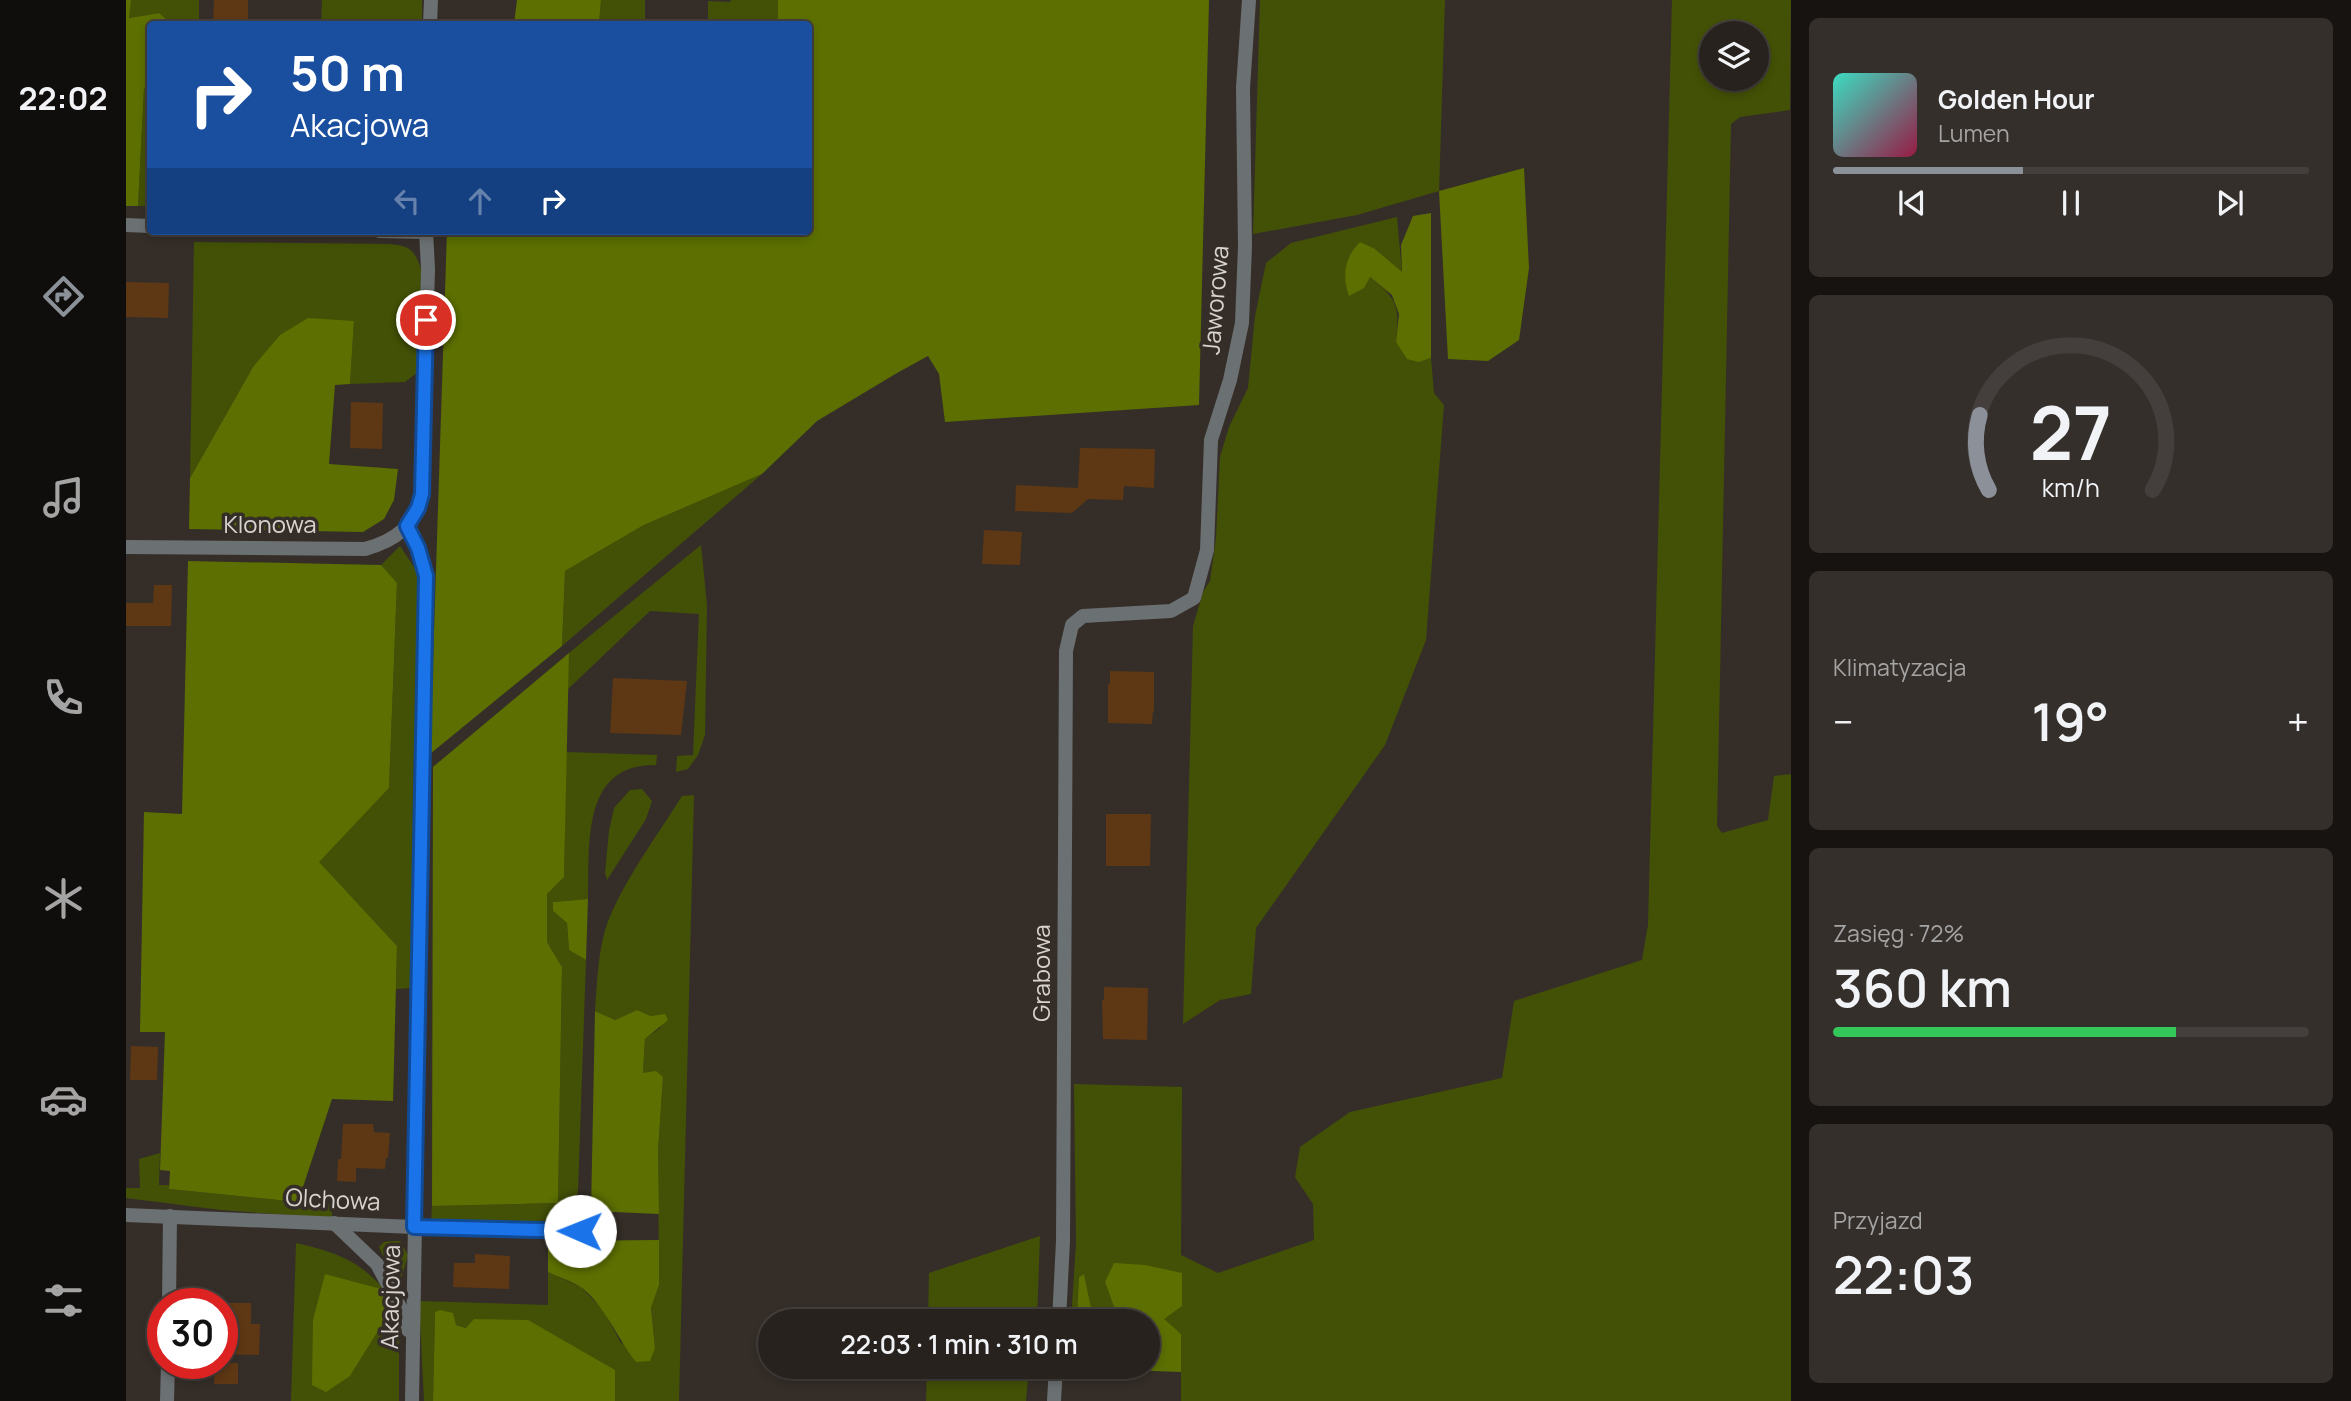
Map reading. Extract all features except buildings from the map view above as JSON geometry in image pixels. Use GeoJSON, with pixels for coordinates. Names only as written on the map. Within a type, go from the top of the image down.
{"type":"FeatureCollection","features":[{"type":"Feature","properties":{"kind":"street"},"geometry":{"type":"LineString","coordinates":[[430,21],[431,0]]}},
{"type":"Feature","properties":{"kind":"street","name":"Jaworowa"},"geometry":{"type":"LineString","coordinates":[[1072,625],[1083,616],[1171,611],[1194,598],[1207,550],[1212,440],[1230,380],[1242,323],[1245,246],[1243,88],[1249,0]]}},
{"type":"Feature","properties":{"kind":"street"},"geometry":{"type":"LineString","coordinates":[[126,225],[147,226]]}},
{"type":"Feature","properties":{"kind":"street"},"geometry":{"type":"LineString","coordinates":[[407,526],[418,508],[422,494],[428,269],[426,235]]}},
{"type":"Feature","properties":{"kind":"street","name":"Klonowa"},"geometry":{"type":"LineString","coordinates":[[126,547],[365,549],[384,544],[407,526]]}},
{"type":"Feature","properties":{"kind":"street","name":"Akacjowa"},"geometry":{"type":"LineString","coordinates":[[407,526],[418,548],[426,576],[412,1401]]}},
{"type":"Feature","properties":{"kind":"street","name":"Grabowa"},"geometry":{"type":"LineString","coordinates":[[1060,1309],[1063,1241],[1066,651],[1072,625]]}},
{"type":"Feature","properties":{"kind":"street","name":"Olchowa"},"geometry":{"type":"LineString","coordinates":[[126,1215],[580,1231]]}},
{"type":"Feature","properties":{"kind":"street"},"geometry":{"type":"LineString","coordinates":[[169,1288],[170,1216]]}},
{"type":"Feature","properties":{"kind":"street","name":"Akacjowa"},"geometry":{"type":"LineString","coordinates":[[334,1223],[376,1264],[393,1291],[407,1320],[412,1363]]}},
{"type":"Feature","properties":{"kind":"street"},"geometry":{"type":"LineString","coordinates":[[167,1401],[168,1379]]}},
{"type":"Feature","properties":{"kind":"street"},"geometry":{"type":"LineString","coordinates":[[1054,1401],[1055,1379]]}},
{"type":"Feature","properties":{"kind":"green space"},"geometry":{"type":"Polygon","coordinates":[[[126,0],[131,0],[129,18],[159,13],[168,21],[147,21],[147,85],[144,89],[138,206],[126,206],[126,0]]]}},
{"type":"Feature","properties":{"kind":"green space"},"geometry":{"type":"Polygon","coordinates":[[[131,0],[199,0],[199,21],[168,21],[159,13],[128,18],[131,0]]]}},
{"type":"Feature","properties":{"kind":"green space"},"geometry":{"type":"Polygon","coordinates":[[[322,0],[422,0],[422,21],[321,21],[322,0]]]}},
{"type":"Feature","properties":{"kind":"green space"},"geometry":{"type":"Polygon","coordinates":[[[517,0],[601,0],[599,21],[514,21],[517,0]]]}},
{"type":"Feature","properties":{"kind":"green space"},"geometry":{"type":"Polygon","coordinates":[[[601,0],[645,0],[645,21],[599,21],[601,0]]]}},
{"type":"Feature","properties":{"kind":"green space"},"geometry":{"type":"Polygon","coordinates":[[[778,0],[778,21],[708,21],[708,1],[778,0]]]}},
{"type":"Feature","properties":{"kind":"green space"},"geometry":{"type":"Polygon","coordinates":[[[778,0],[1209,0],[1199,405],[945,422],[939,374],[928,356],[817,421],[762,474],[644,525],[565,571],[562,646],[430,754],[447,235],[812,235],[812,21],[778,21],[778,0]]]}},
{"type":"Feature","properties":{"kind":"green space"},"geometry":{"type":"Polygon","coordinates":[[[1260,0],[1445,0],[1439,191],[1357,215],[1253,234],[1260,0]]]}},
{"type":"Feature","properties":{"kind":"green space"},"geometry":{"type":"Polygon","coordinates":[[[1672,0],[1791,0],[1790,110],[1740,117],[1731,124],[1717,826],[1722,833],[1768,820],[1774,776],[1791,774],[1791,1401],[1181,1401],[1181,1334],[1160,1320],[1160,1309],[1144,1309],[1105,1282],[1115,1309],[1091,1309],[1084,1274],[1079,1277],[1077,1309],[1072,1309],[1076,1243],[1074,1084],[1182,1087],[1181,1255],[1218,1273],[1314,1240],[1313,1204],[1295,1177],[1300,1147],[1350,1112],[1502,1078],[1514,1001],[1642,960],[1648,925],[1672,0]]]}},
{"type":"Feature","properties":{"kind":"green space"},"geometry":{"type":"Polygon","coordinates":[[[147,85],[147,206],[138,206],[144,89],[147,85]]]}},
{"type":"Feature","properties":{"kind":"green space"},"geometry":{"type":"Polygon","coordinates":[[[1524,168],[1529,268],[1519,340],[1488,361],[1448,359],[1439,191],[1524,168]]]}},
{"type":"Feature","properties":{"kind":"green space"},"geometry":{"type":"Polygon","coordinates":[[[1431,213],[1431,358],[1419,362],[1407,359],[1396,342],[1399,314],[1392,295],[1370,277],[1364,288],[1349,296],[1345,274],[1351,254],[1360,242],[1375,249],[1402,272],[1401,245],[1413,216],[1431,213]]]}},
{"type":"Feature","properties":{"kind":"green space"},"geometry":{"type":"Polygon","coordinates":[[[1397,217],[1402,273],[1375,249],[1370,277],[1387,292],[1395,305],[1396,342],[1419,362],[1431,358],[1434,393],[1444,405],[1426,640],[1385,745],[1256,928],[1251,994],[1220,1000],[1183,1024],[1193,626],[1203,592],[1210,581],[1216,538],[1220,457],[1229,427],[1248,388],[1255,316],[1266,263],[1291,243],[1397,217]]]}},
{"type":"Feature","properties":{"kind":"green space"},"geometry":{"type":"Polygon","coordinates":[[[194,242],[389,244],[407,248],[416,257],[421,269],[418,372],[405,382],[350,384],[354,321],[253,367],[190,478],[194,242]]]}},
{"type":"Feature","properties":{"kind":"green space"},"geometry":{"type":"Polygon","coordinates":[[[308,318],[354,321],[350,384],[335,385],[329,464],[398,469],[394,500],[384,519],[363,532],[189,529],[190,478],[253,367],[280,335],[308,318]]]}},
{"type":"Feature","properties":{"kind":"green space"},"geometry":{"type":"Polygon","coordinates":[[[762,474],[562,646],[565,571],[644,525],[762,474]]]}},
{"type":"Feature","properties":{"kind":"green space"},"geometry":{"type":"Polygon","coordinates":[[[701,545],[707,605],[705,735],[698,755],[688,769],[676,772],[677,756],[693,755],[699,614],[650,611],[567,690],[569,653],[701,545]]]}},
{"type":"Feature","properties":{"kind":"green space"},"geometry":{"type":"Polygon","coordinates":[[[400,546],[416,570],[420,596],[413,778],[412,988],[396,989],[397,946],[318,862],[389,788],[397,584],[381,565],[400,546]]]}},
{"type":"Feature","properties":{"kind":"green space"},"geometry":{"type":"Polygon","coordinates":[[[188,561],[381,565],[397,583],[389,788],[319,862],[397,946],[393,1101],[332,1099],[298,1202],[169,1189],[170,1171],[160,1170],[165,1032],[140,1032],[144,812],[182,814],[188,561]]]}},
{"type":"Feature","properties":{"kind":"green space"},"geometry":{"type":"Polygon","coordinates":[[[569,653],[564,877],[547,894],[547,942],[562,967],[558,1203],[432,1206],[433,767],[569,653]]]}},
{"type":"Feature","properties":{"kind":"green space"},"geometry":{"type":"Polygon","coordinates":[[[566,752],[657,755],[656,765],[631,768],[614,778],[602,793],[594,812],[590,833],[588,899],[553,902],[553,911],[567,923],[569,950],[586,960],[578,1191],[574,1205],[560,1220],[431,1225],[432,1206],[558,1203],[562,967],[547,942],[547,894],[564,876],[566,752]]]}},
{"type":"Feature","properties":{"kind":"green space"},"geometry":{"type":"Polygon","coordinates":[[[642,789],[652,801],[646,819],[607,880],[605,873],[609,831],[614,808],[630,790],[642,789]]]}},
{"type":"Feature","properties":{"kind":"green space"},"geometry":{"type":"Polygon","coordinates":[[[694,795],[679,1401],[615,1401],[615,1370],[456,1325],[435,1312],[433,1401],[424,1401],[419,1301],[548,1305],[548,1272],[581,1287],[603,1310],[621,1343],[655,1348],[651,1308],[659,1285],[658,1152],[663,1077],[643,1073],[645,1039],[660,1028],[665,1015],[651,1016],[637,1010],[615,1020],[595,1011],[596,989],[602,945],[614,908],[682,796],[694,795]]]}},
{"type":"Feature","properties":{"kind":"green space"},"geometry":{"type":"Polygon","coordinates":[[[588,899],[586,960],[569,950],[567,923],[553,911],[553,902],[588,899]]]}},
{"type":"Feature","properties":{"kind":"green space"},"geometry":{"type":"Polygon","coordinates":[[[637,1010],[651,1016],[665,1014],[668,1020],[645,1039],[643,1073],[656,1071],[663,1077],[658,1152],[659,1214],[591,1211],[595,1011],[615,1020],[637,1010]]]}},
{"type":"Feature","properties":{"kind":"green space"},"geometry":{"type":"Polygon","coordinates":[[[160,1153],[159,1185],[169,1185],[169,1189],[332,1204],[332,1218],[221,1210],[126,1198],[126,1188],[140,1188],[139,1159],[160,1153]]]}},
{"type":"Feature","properties":{"kind":"green space"},"geometry":{"type":"Polygon","coordinates":[[[1040,1236],[1037,1309],[928,1309],[929,1273],[1040,1236]]]}},
{"type":"Feature","properties":{"kind":"green space"},"geometry":{"type":"Polygon","coordinates":[[[659,1240],[659,1285],[651,1308],[655,1348],[650,1361],[636,1362],[595,1300],[575,1284],[548,1272],[548,1241],[659,1240]]]}},
{"type":"Feature","properties":{"kind":"green space"},"geometry":{"type":"Polygon","coordinates":[[[400,1241],[408,1255],[401,1279],[386,1262],[379,1247],[384,1242],[400,1241]]]}},
{"type":"Feature","properties":{"kind":"green space"},"geometry":{"type":"Polygon","coordinates":[[[296,1243],[345,1258],[375,1279],[385,1290],[350,1376],[393,1307],[399,1340],[399,1401],[291,1401],[296,1243]]]}},
{"type":"Feature","properties":{"kind":"green space"},"geometry":{"type":"Polygon","coordinates":[[[1114,1263],[1145,1265],[1182,1273],[1182,1306],[1164,1319],[1181,1334],[1181,1372],[1160,1371],[1160,1309],[1115,1309],[1105,1282],[1114,1263]]]}},
{"type":"Feature","properties":{"kind":"green space"},"geometry":{"type":"Polygon","coordinates":[[[325,1274],[385,1290],[393,1307],[350,1376],[326,1392],[312,1385],[313,1320],[325,1274]]]}},
{"type":"Feature","properties":{"kind":"green space"},"geometry":{"type":"Polygon","coordinates":[[[1084,1274],[1091,1309],[1077,1309],[1079,1277],[1084,1274]]]}},
{"type":"Feature","properties":{"kind":"green space"},"geometry":{"type":"Polygon","coordinates":[[[440,1310],[453,1313],[456,1325],[466,1328],[474,1319],[528,1320],[615,1370],[615,1401],[433,1401],[435,1312],[440,1310]]]}},
{"type":"Feature","properties":{"kind":"green space"},"geometry":{"type":"Polygon","coordinates":[[[927,1379],[1028,1379],[1026,1401],[926,1401],[927,1379]]]}},
{"type":"Feature","properties":{"kind":"route"},"geometry":{"type":"LineString","coordinates":[[426,320],[422,494],[418,508],[407,526],[418,548],[426,576],[414,1227],[580,1231]]}}]}
